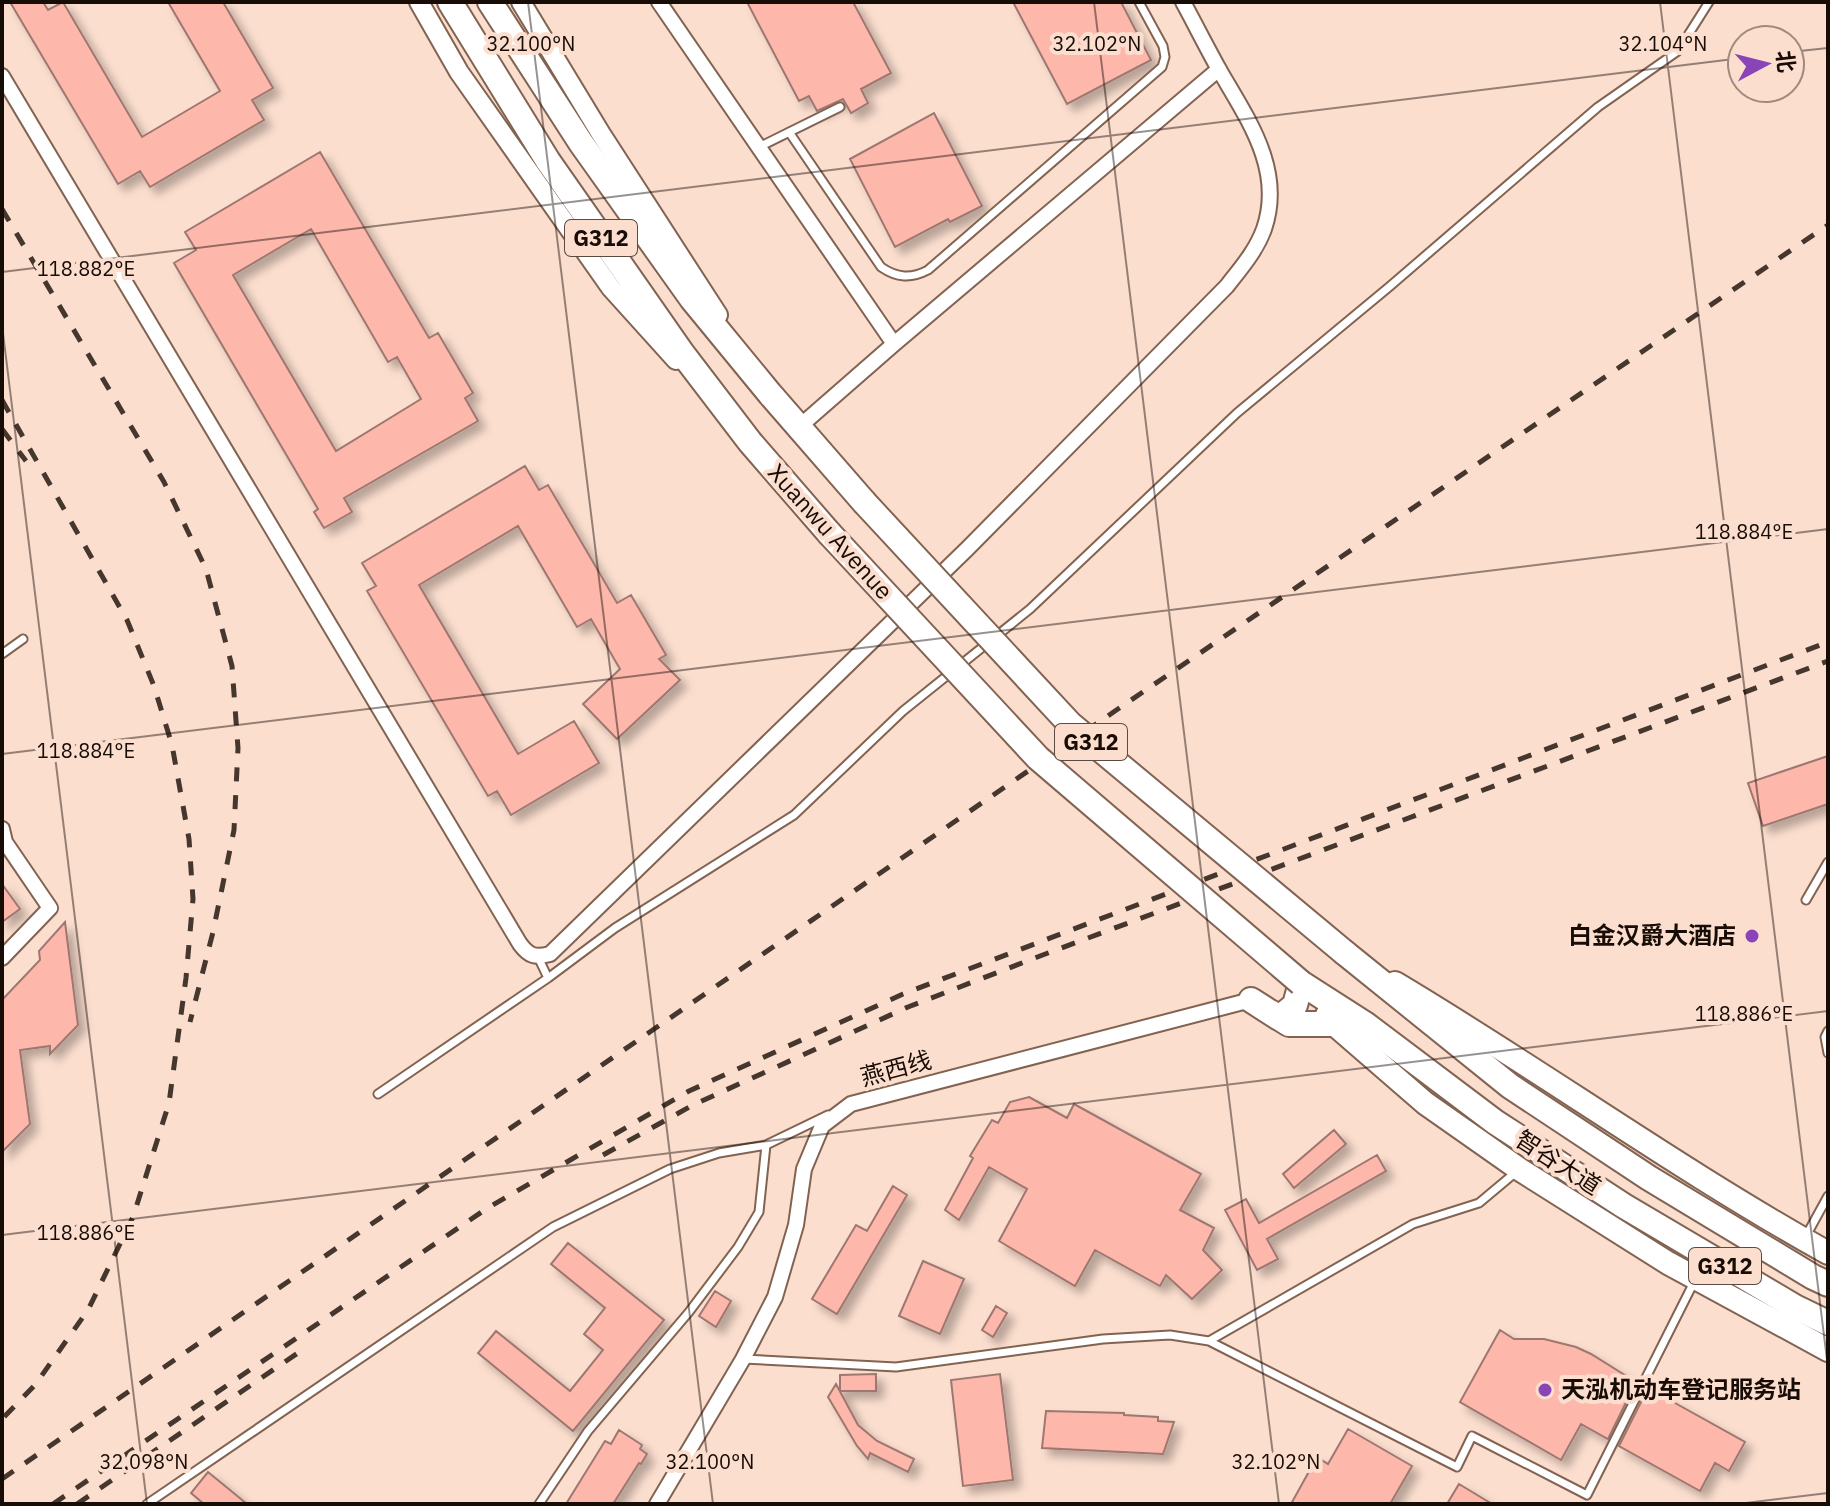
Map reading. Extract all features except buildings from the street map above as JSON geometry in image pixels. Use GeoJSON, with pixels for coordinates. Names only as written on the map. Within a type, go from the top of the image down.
{"type":"FeatureCollection","features":[{"type":"Feature","properties":{"kind":"highway","name":"Xuanwu Avenue"},"geometry":{"type":"LineString","coordinates":[[450,2],[548,161],[682,353],[750,442],[829,533],[1038,758],[1301,983]]}},
{"type":"Feature","properties":{"kind":"highway","name":"Xuanwu Avenue"},"geometry":{"type":"LineString","coordinates":[[491,4],[581,143],[692,299],[864,502],[1070,724],[1345,953]]}},
{"type":"Feature","properties":{"kind":"highway","name":"智谷大道"},"geometry":{"type":"LineString","coordinates":[[1345,953],[1510,1086],[1649,1178],[1828,1284]]}},
{"type":"Feature","properties":{"kind":"highway","name":"智谷大道"},"geometry":{"type":"LineString","coordinates":[[1301,983],[1365,1024],[1495,1122],[1624,1206],[1795,1307],[1828,1323]]}},
{"type":"Feature","properties":{"kind":"highway"},"geometry":{"type":"LineString","coordinates":[[1251,1000],[1279,1018],[1295,1005],[1301,983]]}},
{"type":"Feature","properties":{"kind":"highway"},"geometry":{"type":"LineString","coordinates":[[1251,1000],[1289,1024],[1365,1024]]}},
{"type":"Feature","properties":{"kind":"main road"},"geometry":{"type":"LineString","coordinates":[[1345,953],[1441,1010],[1627,1131],[1828,1253]]}},
{"type":"Feature","properties":{"kind":"main road"},"geometry":{"type":"LineString","coordinates":[[1301,983],[1335,1025],[1425,1103],[1519,1169],[1668,1263],[1828,1350]]}},
{"type":"Feature","properties":{"kind":"street"},"geometry":{"type":"LineString","coordinates":[[419,2],[459,72],[611,288],[750,442]]}},
{"type":"Feature","properties":{"kind":"street"},"geometry":{"type":"LineString","coordinates":[[521,2],[609,147],[770,394]]}},
{"type":"Feature","properties":{"kind":"street"},"geometry":{"type":"LineString","coordinates":[[659,2],[894,344]]}},
{"type":"Feature","properties":{"kind":"street"},"geometry":{"type":"LineString","coordinates":[[2,76],[520,944],[528,954],[538,957],[550,954],[967,549],[1227,286],[1255,250],[1265,227],[1269,201],[1264,155],[1255,131],[1183,2]]}},
{"type":"Feature","properties":{"kind":"street"},"geometry":{"type":"LineString","coordinates":[[799,427],[1219,69]]}},
{"type":"Feature","properties":{"kind":"street"},"geometry":{"type":"LineString","coordinates":[[2,829],[5,842],[50,908],[2,958]]}},
{"type":"Feature","properties":{"kind":"street","name":"燕西线"},"geometry":{"type":"LineString","coordinates":[[657,1504],[743,1359],[775,1297],[796,1225],[804,1169],[822,1126],[851,1104],[1251,1000]]}},
{"type":"Feature","properties":{"kind":"lane"},"geometry":{"type":"LineString","coordinates":[[789,132],[881,267],[902,277],[920,275],[1162,67],[1165,57],[1163,46],[1139,2]]}},
{"type":"Feature","properties":{"kind":"lane"},"geometry":{"type":"LineString","coordinates":[[378,1094],[548,978],[615,928],[794,815],[903,711],[1030,609],[1237,413],[1598,107],[1678,51],[1709,2]]}},
{"type":"Feature","properties":{"kind":"lane"},"geometry":{"type":"LineString","coordinates":[[759,147],[840,107]]}},
{"type":"Feature","properties":{"kind":"lane"},"geometry":{"type":"LineString","coordinates":[[2,654],[23,639]]}},
{"type":"Feature","properties":{"kind":"lane"},"geometry":{"type":"LineString","coordinates":[[1806,900],[1828,862]]}},
{"type":"Feature","properties":{"kind":"lane"},"geometry":{"type":"LineString","coordinates":[[538,957],[548,978]]}},
{"type":"Feature","properties":{"kind":"lane"},"geometry":{"type":"LineString","coordinates":[[1828,1031],[1825,1037],[1828,1053]]}},
{"type":"Feature","properties":{"kind":"lane"},"geometry":{"type":"LineString","coordinates":[[147,1504],[553,1227],[670,1169],[719,1153],[766,1145],[851,1104]]}},
{"type":"Feature","properties":{"kind":"lane"},"geometry":{"type":"LineString","coordinates":[[539,1504],[588,1431],[689,1312],[738,1247],[759,1212],[766,1145]]}},
{"type":"Feature","properties":{"kind":"lane"},"geometry":{"type":"LineString","coordinates":[[1209,1341],[1413,1224],[1479,1203],[1519,1169]]}},
{"type":"Feature","properties":{"kind":"lane"},"geometry":{"type":"LineString","coordinates":[[1804,1240],[1828,1196]]}},
{"type":"Feature","properties":{"kind":"lane"},"geometry":{"type":"LineString","coordinates":[[1582,1504],[1696,1278]]}},
{"type":"Feature","properties":{"kind":"lane"},"geometry":{"type":"LineString","coordinates":[[743,1359],[896,1367],[1103,1339],[1170,1335],[1209,1341],[1457,1467],[1472,1436],[1587,1495]]}},
{"type":"Feature","properties":{"kind":"railway"},"geometry":{"type":"LineString","coordinates":[[2,209],[164,482],[206,569],[232,666],[238,748],[234,830],[190,1022]]}},
{"type":"Feature","properties":{"kind":"railway"},"geometry":{"type":"LineString","coordinates":[[2,1479],[1115,711],[1828,225]]}},
{"type":"Feature","properties":{"kind":"railway"},"geometry":{"type":"LineString","coordinates":[[2,400],[127,620],[154,686],[172,745],[189,839],[193,899],[169,1103],[133,1217],[88,1310],[35,1385],[2,1419]]}},
{"type":"Feature","properties":{"kind":"railway"},"geometry":{"type":"LineString","coordinates":[[2,429],[26,461]]}},
{"type":"Feature","properties":{"kind":"railway"},"geometry":{"type":"LineString","coordinates":[[53,1504],[486,1209],[689,1091],[903,994],[1828,642]]}},
{"type":"Feature","properties":{"kind":"railway"},"geometry":{"type":"LineString","coordinates":[[603,1155],[693,1105],[908,1007],[1828,661]]}},
{"type":"Feature","properties":{"kind":"railway"},"geometry":{"type":"LineString","coordinates":[[77,1504],[308,1346]]}},
{"type":"Feature","properties":{"kind":"place","name":"白金汉爵大酒店"},"geometry":{"type":"Point","coordinates":[1752,936]}},
{"type":"Feature","properties":{"kind":"place","name":"天泓机动车登记服务站"},"geometry":{"type":"Point","coordinates":[1545,1390]}}]}
